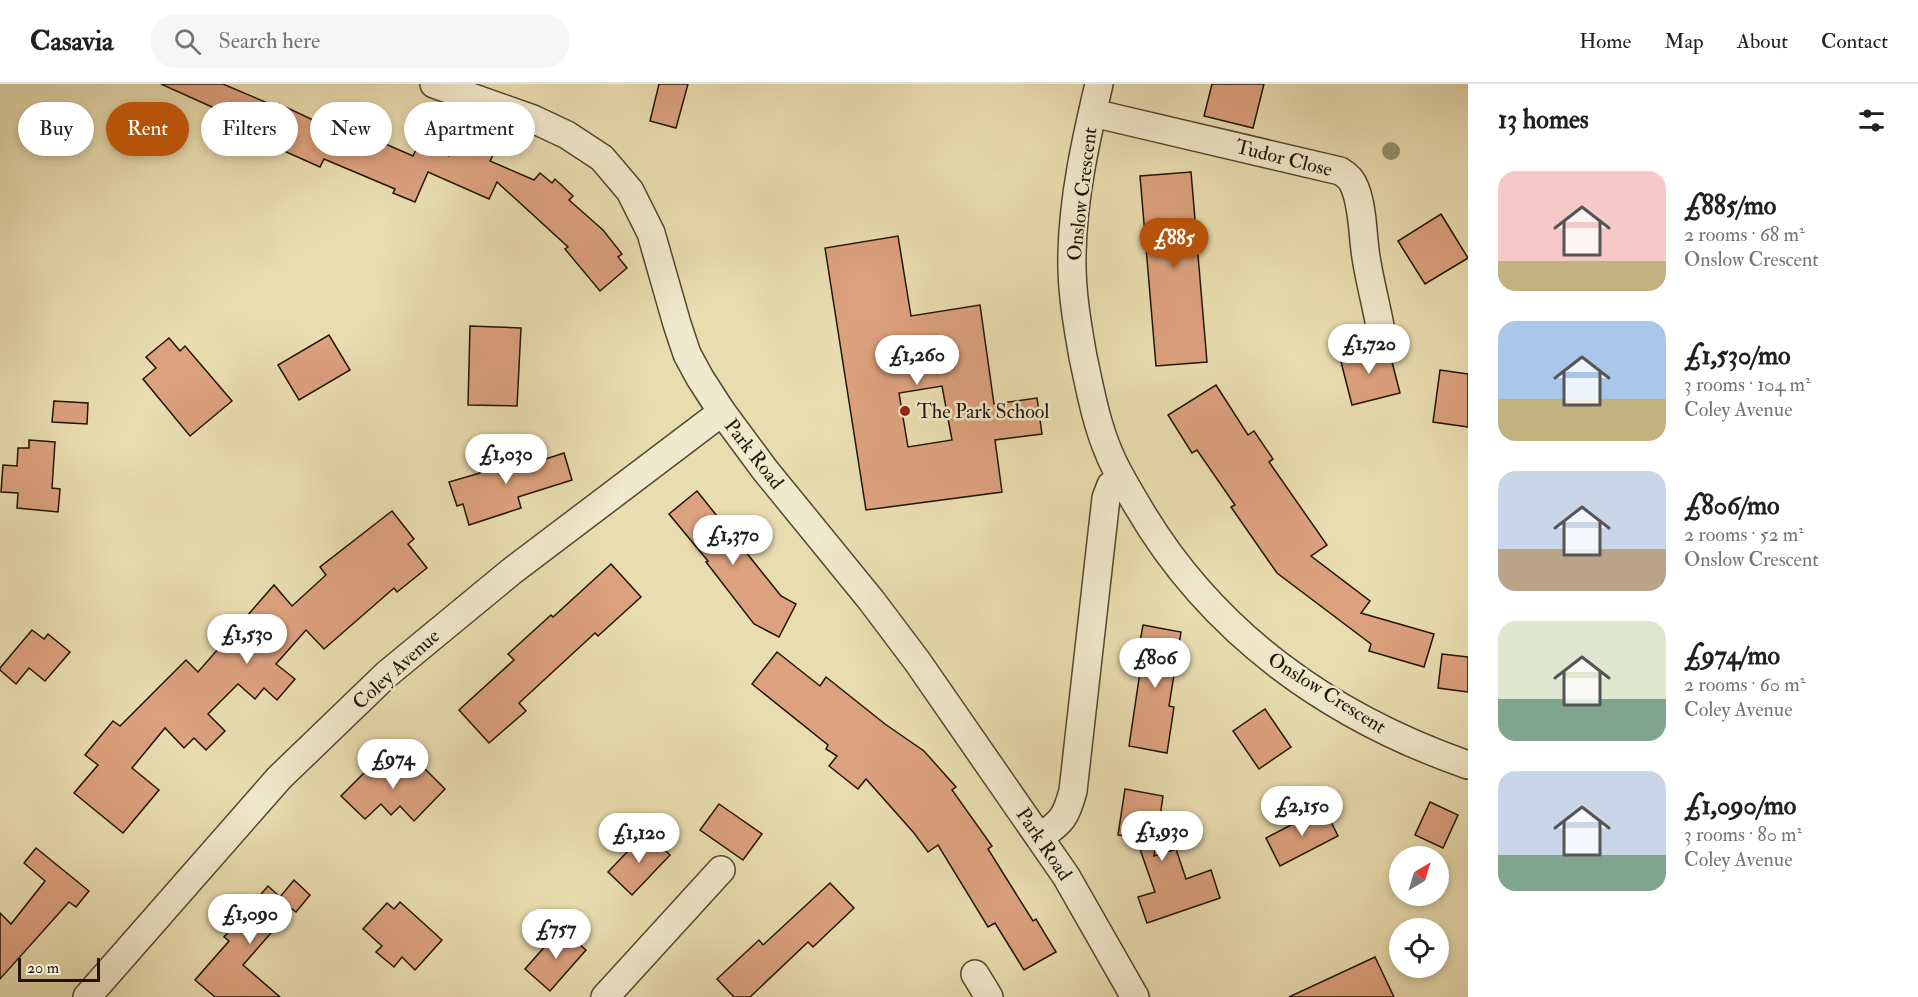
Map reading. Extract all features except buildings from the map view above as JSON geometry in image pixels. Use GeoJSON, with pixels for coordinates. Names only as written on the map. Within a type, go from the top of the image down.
{"type":"FeatureCollection","features":[{"type":"Feature","properties":{"kind":"street","name":"Park Road"},"geometry":{"type":"LineString","coordinates":[[434,84],[533,119],[567,135],[602,158],[630,191],[651,232],[687,354],[700,378],[765,470],[871,600],[917,661],[1072,885],[1136,997]]}},
{"type":"Feature","properties":{"kind":"street","name":"Onslow Crescent"},"geometry":{"type":"LineString","coordinates":[[1099,84],[1078,190],[1072,253],[1072,286],[1077,323],[1095,408],[1108,453],[1121,478],[1152,532],[1182,572],[1213,609],[1247,640],[1299,680],[1336,704],[1400,738],[1468,765]]}},
{"type":"Feature","properties":{"kind":"street","name":"Tudor Close"},"geometry":{"type":"LineString","coordinates":[[1092,112],[1340,171],[1349,176],[1355,187],[1359,204],[1367,264],[1376,298],[1382,337]]}},
{"type":"Feature","properties":{"kind":"street","name":"Coley Avenue"},"geometry":{"type":"LineString","coordinates":[[87,997],[279,778],[387,674],[512,571],[722,412]]}},
{"type":"Feature","properties":{"kind":"street"},"geometry":{"type":"LineString","coordinates":[[1040,837],[1060,824],[1067,813],[1073,791],[1106,498],[1111,485],[1121,478]]}},
{"type":"Feature","properties":{"kind":"street"},"geometry":{"type":"LineString","coordinates":[[605,997],[721,870]]}},
{"type":"Feature","properties":{"kind":"street"},"geometry":{"type":"LineString","coordinates":[[975,974],[989,997]]}},
{"type":"Feature","properties":{"kind":"place","name":"The Park School"},"geometry":{"type":"Point","coordinates":[905,411]}}]}
